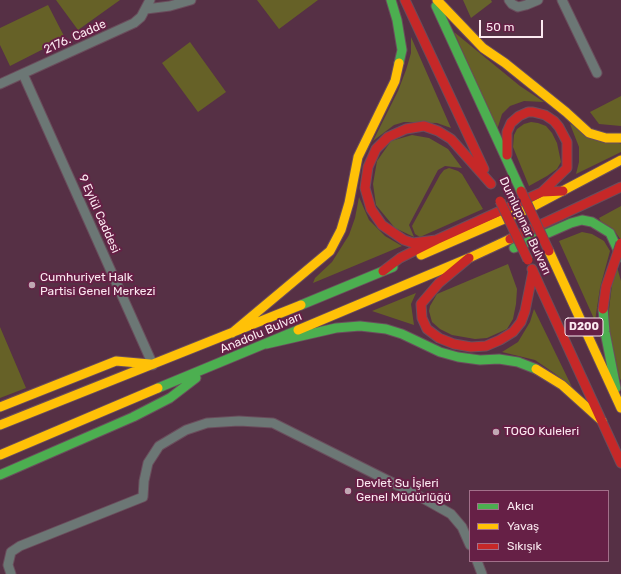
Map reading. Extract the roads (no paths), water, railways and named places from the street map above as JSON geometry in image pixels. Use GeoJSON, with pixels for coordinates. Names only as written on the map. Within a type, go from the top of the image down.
{"type":"FeatureCollection","features":[{"type":"Feature","properties":{"kind":"main road"},"geometry":{"type":"LineString","coordinates":[[232,334],[330,251],[342,230],[358,157],[395,81],[402,50],[397,20],[391,0]]}},
{"type":"Feature","properties":{"kind":"main road","name":"Dumlupınar Bulvarı"},"geometry":{"type":"LineString","coordinates":[[405,0],[528,260],[621,463]]}},
{"type":"Feature","properties":{"kind":"main road","name":"Dumlupınar Bulvarı"},"geometry":{"type":"LineString","coordinates":[[433,0],[620,406]]}},
{"type":"Feature","properties":{"kind":"main road"},"geometry":{"type":"LineString","coordinates":[[437,0],[483,48],[506,63],[566,112],[589,133],[601,137],[621,138]]}},
{"type":"Feature","properties":{"kind":"main road"},"geometry":{"type":"LineString","coordinates":[[383,271],[400,258],[436,240],[542,192],[561,175],[566,168],[568,162],[567,142],[554,121],[545,115],[528,112],[519,116],[511,123],[507,132],[506,159]]}},
{"type":"Feature","properties":{"kind":"main road"},"geometry":{"type":"LineString","coordinates":[[436,240],[413,243],[404,240],[382,225],[371,209],[365,188],[368,167],[376,149],[388,137],[406,129],[424,126],[438,131],[451,139],[496,193]]}},
{"type":"Feature","properties":{"kind":"main road","name":"Anadolu Bulvarı"},"geometry":{"type":"LineString","coordinates":[[0,425],[232,334],[383,271],[517,213],[563,191],[621,160]]}},
{"type":"Feature","properties":{"kind":"main road","name":"Anadolu Bulvarı"},"geometry":{"type":"LineString","coordinates":[[0,455],[469,258],[621,187]]}},
{"type":"Feature","properties":{"kind":"main road"},"geometry":{"type":"LineString","coordinates":[[542,192],[563,191]]}},
{"type":"Feature","properties":{"kind":"main road"},"geometry":{"type":"LineString","coordinates":[[582,220],[590,202]]}},
{"type":"Feature","properties":{"kind":"main road"},"geometry":{"type":"LineString","coordinates":[[487,250],[504,252],[571,223],[582,220],[592,222],[610,233],[621,257]]}},
{"type":"Feature","properties":{"kind":"main road"},"geometry":{"type":"LineString","coordinates":[[620,406],[605,332],[603,309],[606,287],[621,243]]}},
{"type":"Feature","properties":{"kind":"main road"},"geometry":{"type":"LineString","coordinates":[[469,258],[439,283],[421,304],[422,318],[427,329],[439,338],[454,344],[471,347],[486,346],[513,332],[521,322],[525,311],[533,272]]}},
{"type":"Feature","properties":{"kind":"main road"},"geometry":{"type":"LineString","coordinates":[[266,344],[336,328],[360,326],[386,329],[402,334],[440,352],[458,357],[480,360],[499,359],[518,362],[538,370],[562,385],[602,421]]}},
{"type":"Feature","properties":{"kind":"main road"},"geometry":{"type":"LineString","coordinates":[[0,407],[116,361],[153,365]]}},
{"type":"Feature","properties":{"kind":"main road"},"geometry":{"type":"LineString","coordinates":[[0,475],[170,398],[211,366]]}},
{"type":"Feature","properties":{"kind":"street"},"geometry":{"type":"LineString","coordinates":[[148,4],[170,6],[190,0]]}},
{"type":"Feature","properties":{"kind":"street"},"geometry":{"type":"LineString","coordinates":[[509,0],[512,4],[518,7],[538,0]]}},
{"type":"Feature","properties":{"kind":"street"},"geometry":{"type":"LineString","coordinates":[[562,0],[597,73]]}},
{"type":"Feature","properties":{"kind":"street","name":"2176. Cadde"},"geometry":{"type":"LineString","coordinates":[[0,84],[134,23],[141,17],[148,4]]}},
{"type":"Feature","properties":{"kind":"street","name":"9 Eylül Caddesi"},"geometry":{"type":"LineString","coordinates":[[23,74],[153,365]]}},
{"type":"Feature","properties":{"kind":"street"},"geometry":{"type":"LineString","coordinates":[[11,574],[8,565],[11,552],[20,546],[143,497],[144,481],[148,463],[159,446],[186,430],[207,423],[239,421],[273,422],[419,496],[451,514],[462,527],[469,543]]}},
{"type":"Feature","properties":{"kind":"street"},"geometry":{"type":"LineString","coordinates":[[477,562],[482,574]]}},
{"type":"Feature","properties":{"kind":"place","name":"Cumhuriyet Halk Partisi Genel Merkezi"},"geometry":{"type":"Point","coordinates":[32,285]}},
{"type":"Feature","properties":{"kind":"place","name":"TOGO Kuleleri"},"geometry":{"type":"Point","coordinates":[496,432]}},
{"type":"Feature","properties":{"kind":"place","name":"Devlet Su İşleri Genel Müdürlüğü"},"geometry":{"type":"Point","coordinates":[348,491]}}]}
